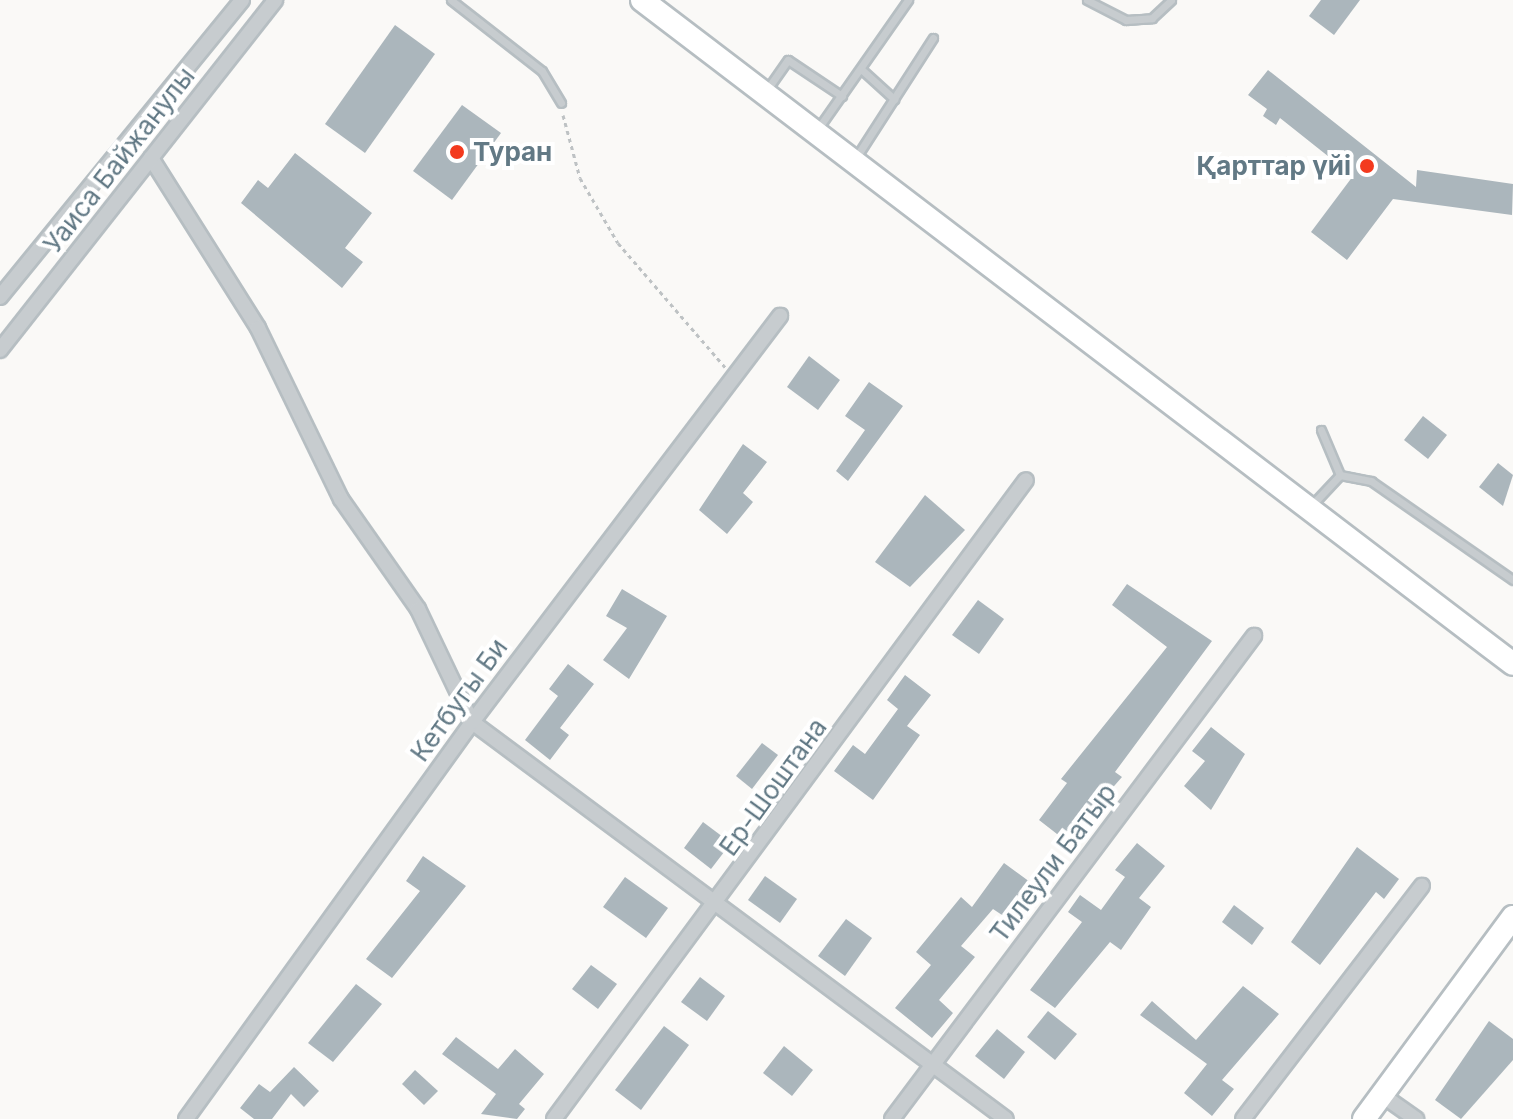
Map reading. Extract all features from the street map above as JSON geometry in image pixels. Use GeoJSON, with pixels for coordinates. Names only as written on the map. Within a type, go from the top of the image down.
{"type":"FeatureCollection","features":[{"type":"Feature","properties":{"kind":"main road"},"geometry":{"type":"LineString","coordinates":[[642,0],[1513,664]]}},
{"type":"Feature","properties":{"kind":"main road"},"geometry":{"type":"LineString","coordinates":[[1364,1119],[1513,917]]}},
{"type":"Feature","properties":{"kind":"street"},"geometry":{"type":"LineString","coordinates":[[0,297],[242,0]]}},
{"type":"Feature","properties":{"kind":"street","name":"Уаиса Байжанулы"},"geometry":{"type":"LineString","coordinates":[[0,350],[275,0]]}},
{"type":"Feature","properties":{"kind":"street"},"geometry":{"type":"LineString","coordinates":[[151,158],[258,328],[341,499],[418,609],[472,722],[1006,1119]]}},
{"type":"Feature","properties":{"kind":"street","name":"Кетбугы Би"},"geometry":{"type":"LineString","coordinates":[[186,1119],[472,722],[780,316]]}},
{"type":"Feature","properties":{"kind":"street","name":"Ер-Шоштана"},"geometry":{"type":"LineString","coordinates":[[554,1119],[718,903],[1026,480]]}},
{"type":"Feature","properties":{"kind":"street","name":"Тилеули Батыр"},"geometry":{"type":"LineString","coordinates":[[892,1119],[1254,636]]}},
{"type":"Feature","properties":{"kind":"street"},"geometry":{"type":"LineString","coordinates":[[1243,1119],[1422,886]]}},
{"type":"Feature","properties":{"kind":"street"},"geometry":{"type":"LineString","coordinates":[[1382,1095],[1416,1119]]}},
{"type":"Feature","properties":{"kind":"lane"},"geometry":{"type":"LineString","coordinates":[[451,0],[542,71],[561,103]]}},
{"type":"Feature","properties":{"kind":"lane"},"geometry":{"type":"LineString","coordinates":[[816,132],[908,0]]}},
{"type":"Feature","properties":{"kind":"lane"},"geometry":{"type":"LineString","coordinates":[[1087,0],[1126,20],[1152,18],[1171,0]]}},
{"type":"Feature","properties":{"kind":"lane"},"geometry":{"type":"LineString","coordinates":[[854,161],[933,38]]}},
{"type":"Feature","properties":{"kind":"lane"},"geometry":{"type":"LineString","coordinates":[[765,93],[788,60],[842,96]]}},
{"type":"Feature","properties":{"kind":"lane"},"geometry":{"type":"LineString","coordinates":[[861,69],[894,99]]}},
{"type":"Feature","properties":{"kind":"lane"},"geometry":{"type":"LineString","coordinates":[[1321,430],[1340,475]]}},
{"type":"Feature","properties":{"kind":"lane"},"geometry":{"type":"LineString","coordinates":[[1309,508],[1340,475]]}},
{"type":"Feature","properties":{"kind":"lane"},"geometry":{"type":"LineString","coordinates":[[1340,475],[1371,481],[1513,580]]}},
{"type":"Feature","properties":{"kind":"path"},"geometry":{"type":"LineString","coordinates":[[561,103],[580,178],[618,243],[732,376]]}},
{"type":"Feature","properties":{"kind":"building"},"geometry":{"type":"Polygon","coordinates":[[[1321,0],[1360,0],[1334,35],[1309,16],[1321,0]]]}},
{"type":"Feature","properties":{"kind":"building"},"geometry":{"type":"Polygon","coordinates":[[[395,25],[435,54],[365,153],[325,124],[395,25]]]}},
{"type":"Feature","properties":{"kind":"building","name":"Қарттар үйі"},"geometry":{"type":"Polygon","coordinates":[[[1268,70],[1416,187],[1417,170],[1513,184],[1512,215],[1393,199],[1347,260],[1311,232],[1353,176],[1280,118],[1276,125],[1263,116],[1267,109],[1248,95],[1268,70]]]}},
{"type":"Feature","properties":{"kind":"building","name":"Туран"},"geometry":{"type":"Polygon","coordinates":[[[462,105],[501,133],[452,200],[413,171],[462,105]]]}},
{"type":"Feature","properties":{"kind":"building"},"geometry":{"type":"Polygon","coordinates":[[[295,153],[372,213],[345,248],[363,262],[342,288],[241,203],[258,180],[268,188],[295,153]]]}},
{"type":"Feature","properties":{"kind":"building"},"geometry":{"type":"Polygon","coordinates":[[[809,356],[840,380],[818,410],[787,387],[809,356]]]}},
{"type":"Feature","properties":{"kind":"building"},"geometry":{"type":"Polygon","coordinates":[[[869,382],[903,406],[848,481],[836,471],[865,430],[845,416],[869,382]]]}},
{"type":"Feature","properties":{"kind":"building"},"geometry":{"type":"Polygon","coordinates":[[[1423,416],[1447,435],[1428,459],[1404,440],[1423,416]]]}},
{"type":"Feature","properties":{"kind":"building"},"geometry":{"type":"Polygon","coordinates":[[[743,444],[767,462],[743,493],[753,502],[727,534],[699,510],[743,444]]]}},
{"type":"Feature","properties":{"kind":"building"},"geometry":{"type":"Polygon","coordinates":[[[1498,463],[1513,475],[1503,506],[1479,487],[1498,463]]]}},
{"type":"Feature","properties":{"kind":"building"},"geometry":{"type":"Polygon","coordinates":[[[925,495],[965,530],[910,587],[875,562],[925,495]]]}},
{"type":"Feature","properties":{"kind":"building"},"geometry":{"type":"Polygon","coordinates":[[[1127,584],[1212,641],[1115,772],[1122,777],[1066,841],[1039,820],[1067,783],[1061,779],[1167,647],[1112,605],[1127,584]]]}},
{"type":"Feature","properties":{"kind":"building"},"geometry":{"type":"Polygon","coordinates":[[[622,589],[667,616],[629,679],[603,660],[627,628],[606,616],[622,589]]]}},
{"type":"Feature","properties":{"kind":"building"},"geometry":{"type":"Polygon","coordinates":[[[978,600],[1004,619],[979,654],[952,635],[978,600]]]}},
{"type":"Feature","properties":{"kind":"building"},"geometry":{"type":"Polygon","coordinates":[[[568,664],[594,684],[560,728],[569,735],[550,760],[525,740],[558,696],[549,689],[568,664]]]}},
{"type":"Feature","properties":{"kind":"building"},"geometry":{"type":"Polygon","coordinates":[[[905,675],[931,695],[907,726],[920,735],[873,800],[834,771],[853,745],[865,754],[898,709],[887,700],[905,675]]]}},
{"type":"Feature","properties":{"kind":"building"},"geometry":{"type":"Polygon","coordinates":[[[1211,727],[1245,754],[1211,810],[1184,786],[1205,761],[1192,751],[1211,727]]]}},
{"type":"Feature","properties":{"kind":"building"},"geometry":{"type":"Polygon","coordinates":[[[762,743],[778,755],[752,789],[736,776],[762,743]]]}},
{"type":"Feature","properties":{"kind":"building"},"geometry":{"type":"Polygon","coordinates":[[[703,822],[731,843],[711,869],[684,848],[703,822]]]}},
{"type":"Feature","properties":{"kind":"building"},"geometry":{"type":"Polygon","coordinates":[[[1137,843],[1165,866],[1139,898],[1151,907],[1121,950],[1110,942],[1055,1008],[1030,990],[1082,922],[1068,912],[1080,895],[1101,910],[1125,877],[1115,870],[1137,843]]]}},
{"type":"Feature","properties":{"kind":"building"},"geometry":{"type":"Polygon","coordinates":[[[1357,847],[1399,879],[1384,899],[1376,892],[1320,965],[1291,942],[1357,847]]]}},
{"type":"Feature","properties":{"kind":"building"},"geometry":{"type":"Polygon","coordinates":[[[423,856],[466,886],[392,978],[366,959],[420,891],[406,881],[423,856]]]}},
{"type":"Feature","properties":{"kind":"building"},"geometry":{"type":"Polygon","coordinates":[[[1004,863],[1030,882],[1005,917],[993,909],[961,946],[975,957],[939,1000],[953,1013],[932,1038],[895,1008],[931,965],[916,952],[961,897],[972,907],[1004,863]]]}},
{"type":"Feature","properties":{"kind":"building"},"geometry":{"type":"Polygon","coordinates":[[[765,876],[797,899],[780,923],[748,900],[765,876]]]}},
{"type":"Feature","properties":{"kind":"building"},"geometry":{"type":"Polygon","coordinates":[[[625,877],[668,908],[646,938],[603,907],[625,877]]]}},
{"type":"Feature","properties":{"kind":"building"},"geometry":{"type":"Polygon","coordinates":[[[1234,905],[1264,928],[1252,945],[1222,922],[1234,905]]]}},
{"type":"Feature","properties":{"kind":"building"},"geometry":{"type":"Polygon","coordinates":[[[846,919],[872,938],[845,976],[818,956],[846,919]]]}},
{"type":"Feature","properties":{"kind":"building"},"geometry":{"type":"Polygon","coordinates":[[[591,965],[617,984],[598,1009],[572,989],[591,965]]]}},
{"type":"Feature","properties":{"kind":"building"},"geometry":{"type":"Polygon","coordinates":[[[700,977],[725,996],[707,1021],[681,1002],[700,977]]]}},
{"type":"Feature","properties":{"kind":"building"},"geometry":{"type":"Polygon","coordinates":[[[356,984],[382,1004],[333,1062],[308,1043],[356,984]]]}},
{"type":"Feature","properties":{"kind":"building"},"geometry":{"type":"Polygon","coordinates":[[[1243,986],[1279,1014],[1222,1080],[1234,1089],[1212,1116],[1184,1093],[1207,1064],[1140,1015],[1152,1001],[1196,1040],[1243,986]]]}},
{"type":"Feature","properties":{"kind":"building"},"geometry":{"type":"Polygon","coordinates":[[[1048,1011],[1077,1034],[1055,1060],[1027,1037],[1048,1011]]]}},
{"type":"Feature","properties":{"kind":"building"},"geometry":{"type":"Polygon","coordinates":[[[1489,1021],[1513,1039],[1513,1060],[1461,1119],[1435,1100],[1489,1021]]]}},
{"type":"Feature","properties":{"kind":"building"},"geometry":{"type":"Polygon","coordinates":[[[664,1026],[689,1045],[641,1110],[615,1090],[664,1026]]]}},
{"type":"Feature","properties":{"kind":"building"},"geometry":{"type":"Polygon","coordinates":[[[997,1029],[1025,1052],[1004,1079],[975,1056],[997,1029]]]}},
{"type":"Feature","properties":{"kind":"building"},"geometry":{"type":"Polygon","coordinates":[[[456,1037],[498,1069],[515,1049],[544,1074],[519,1104],[525,1109],[517,1119],[481,1114],[496,1094],[442,1054],[456,1037]]]}},
{"type":"Feature","properties":{"kind":"building"},"geometry":{"type":"Polygon","coordinates":[[[784,1046],[813,1070],[792,1096],[763,1073],[784,1046]]]}},
{"type":"Feature","properties":{"kind":"building"},"geometry":{"type":"Polygon","coordinates":[[[294,1067],[319,1091],[304,1107],[291,1094],[272,1119],[254,1119],[240,1108],[259,1084],[270,1092],[294,1067]]]}},
{"type":"Feature","properties":{"kind":"building"},"geometry":{"type":"Polygon","coordinates":[[[415,1070],[438,1091],[424,1105],[402,1084],[415,1070]]]}},
{"type":"Feature","properties":{"kind":"place","name":"Туран"},"geometry":{"type":"Point","coordinates":[457,152]}},
{"type":"Feature","properties":{"kind":"place","name":"Қарттар үйі"},"geometry":{"type":"Point","coordinates":[1367,166]}}]}
